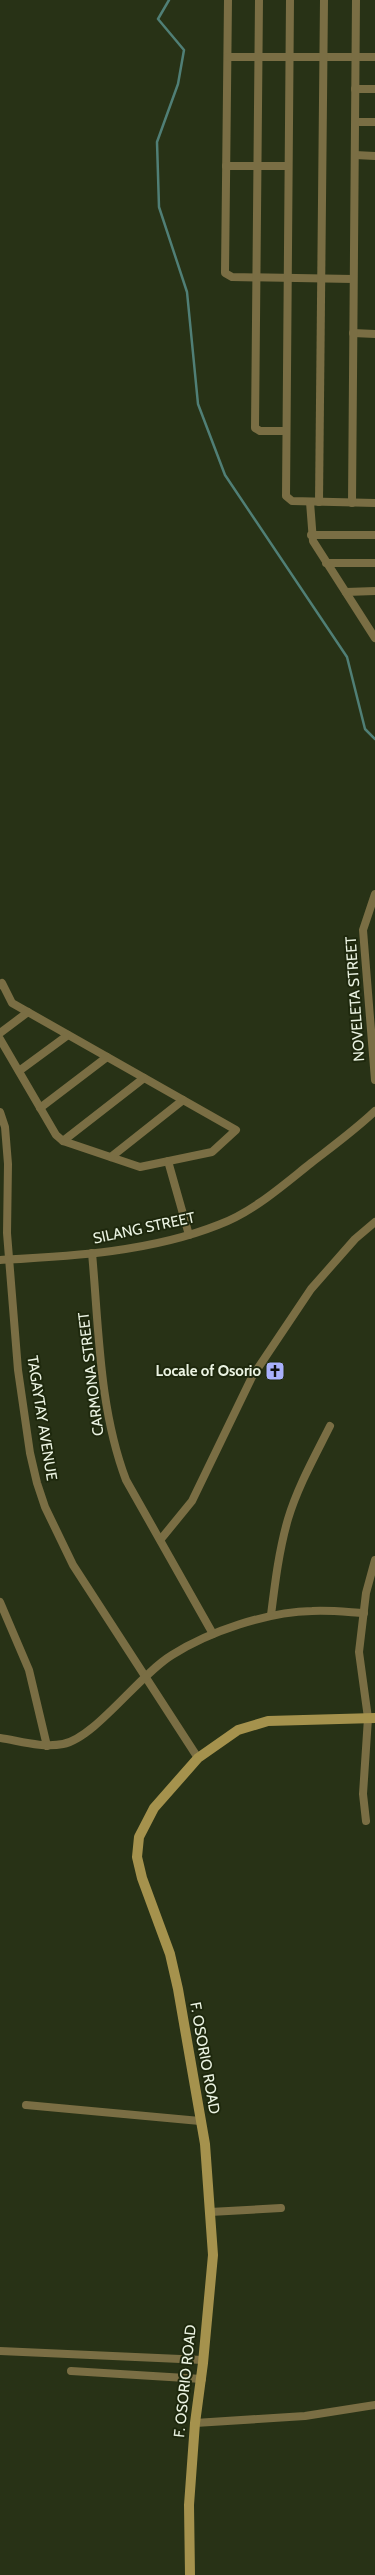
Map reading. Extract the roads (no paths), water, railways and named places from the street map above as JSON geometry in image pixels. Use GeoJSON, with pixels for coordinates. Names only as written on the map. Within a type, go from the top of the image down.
{"type":"FeatureCollection","features":[{"type":"Feature","properties":{"kind":"street"},"geometry":{"type":"LineString","coordinates":[[228,0],[225,273],[232,277],[353,279]]}},
{"type":"Feature","properties":{"kind":"street"},"geometry":{"type":"LineString","coordinates":[[259,0],[255,428],[260,431],[285,431]]}},
{"type":"Feature","properties":{"kind":"street"},"geometry":{"type":"LineString","coordinates":[[290,0],[286,279],[286,496],[292,501],[375,503]]}},
{"type":"Feature","properties":{"kind":"street"},"geometry":{"type":"LineString","coordinates":[[319,502],[320,278],[324,0]]}},
{"type":"Feature","properties":{"kind":"street"},"geometry":{"type":"LineString","coordinates":[[352,503],[356,0]]}},
{"type":"Feature","properties":{"kind":"street"},"geometry":{"type":"LineString","coordinates":[[228,57],[375,57]]}},
{"type":"Feature","properties":{"kind":"street"},"geometry":{"type":"LineString","coordinates":[[355,89],[375,89]]}},
{"type":"Feature","properties":{"kind":"street"},"geometry":{"type":"LineString","coordinates":[[356,122],[375,122]]}},
{"type":"Feature","properties":{"kind":"street"},"geometry":{"type":"LineString","coordinates":[[355,156],[375,156]]}},
{"type":"Feature","properties":{"kind":"street"},"geometry":{"type":"LineString","coordinates":[[226,166],[287,166]]}},
{"type":"Feature","properties":{"kind":"street"},"geometry":{"type":"LineString","coordinates":[[353,333],[375,334]]}},
{"type":"Feature","properties":{"kind":"street"},"geometry":{"type":"LineString","coordinates":[[310,502],[311,535],[326,563],[375,638]]}},
{"type":"Feature","properties":{"kind":"street"},"geometry":{"type":"LineString","coordinates":[[311,535],[375,535]]}},
{"type":"Feature","properties":{"kind":"street"},"geometry":{"type":"LineString","coordinates":[[326,563],[375,563]]}},
{"type":"Feature","properties":{"kind":"street"},"geometry":{"type":"LineString","coordinates":[[346,592],[375,591]]}},
{"type":"Feature","properties":{"kind":"street"},"geometry":{"type":"LineString","coordinates":[[364,621],[375,621]]}},
{"type":"Feature","properties":{"kind":"street","name":"NOVELETA STREET"},"geometry":{"type":"LineString","coordinates":[[375,894],[363,930],[375,1080]]}},
{"type":"Feature","properties":{"kind":"street"},"geometry":{"type":"LineString","coordinates":[[0,985],[2,983],[12,1003],[236,1130],[212,1152],[140,1167],[64,1141],[56,1135],[0,1038]]}},
{"type":"Feature","properties":{"kind":"street"},"geometry":{"type":"LineString","coordinates":[[0,1033],[28,1012]]}},
{"type":"Feature","properties":{"kind":"street"},"geometry":{"type":"LineString","coordinates":[[19,1071],[68,1035]]}},
{"type":"Feature","properties":{"kind":"street"},"geometry":{"type":"LineString","coordinates":[[40,1108],[107,1057]]}},
{"type":"Feature","properties":{"kind":"street"},"geometry":{"type":"LineString","coordinates":[[64,1141],[144,1078]]}},
{"type":"Feature","properties":{"kind":"street"},"geometry":{"type":"LineString","coordinates":[[111,1157],[183,1100]]}},
{"type":"Feature","properties":{"kind":"street","name":"SILANG STREET"},"geometry":{"type":"LineString","coordinates":[[0,1260],[92,1253],[169,1240],[219,1225],[250,1210],[375,1111]]}},
{"type":"Feature","properties":{"kind":"street","name":"TAGAYTAY AVENUE"},"geometry":{"type":"LineString","coordinates":[[0,1112],[5,1127],[8,1164],[7,1200],[9,1260],[18,1370],[30,1453],[44,1507],[73,1565],[146,1674],[198,1758]]}},
{"type":"Feature","properties":{"kind":"street"},"geometry":{"type":"LineString","coordinates":[[168,1161],[189,1235]]}},
{"type":"Feature","properties":{"kind":"street"},"geometry":{"type":"LineString","coordinates":[[161,1539],[192,1501],[252,1377],[312,1288],[355,1240],[375,1222]]}},
{"type":"Feature","properties":{"kind":"street","name":"CARMONA STREET"},"geometry":{"type":"LineString","coordinates":[[92,1253],[108,1426],[126,1480],[214,1634]]}},
{"type":"Feature","properties":{"kind":"street"},"geometry":{"type":"LineString","coordinates":[[271,1615],[277,1569],[288,1519],[300,1486],[330,1426]]}},
{"type":"Feature","properties":{"kind":"street"},"geometry":{"type":"LineString","coordinates":[[366,1821],[363,1794],[371,1718],[359,1652],[364,1613],[375,1560]]}},
{"type":"Feature","properties":{"kind":"street"},"geometry":{"type":"LineString","coordinates":[[0,1602],[29,1670],[46,1746]]}},
{"type":"Feature","properties":{"kind":"street"},"geometry":{"type":"LineString","coordinates":[[0,1738],[46,1746],[76,1740],[87,1732],[146,1674],[172,1655],[214,1634],[271,1615],[312,1611],[364,1613]]}},
{"type":"Feature","properties":{"kind":"street","name":"F. OSORIO ROAD"},"geometry":{"type":"LineString","coordinates":[[190,2575],[189,2505],[195,2423],[202,2379],[213,2256],[210,2212],[205,2144],[170,1954],[142,1878],[137,1857],[139,1837],[154,1808],[198,1758],[238,1730],[268,1721],[371,1718]]}},
{"type":"Feature","properties":{"kind":"street"},"geometry":{"type":"LineString","coordinates":[[26,2105],[200,2121]]}},
{"type":"Feature","properties":{"kind":"street"},"geometry":{"type":"LineString","coordinates":[[210,2212],[281,2208]]}},
{"type":"Feature","properties":{"kind":"street"},"geometry":{"type":"LineString","coordinates":[[0,2350],[203,2360]]}},
{"type":"Feature","properties":{"kind":"street"},"geometry":{"type":"LineString","coordinates":[[71,2371],[202,2379]]}},
{"type":"Feature","properties":{"kind":"street"},"geometry":{"type":"LineString","coordinates":[[195,2423],[305,2416],[375,2405]]}},
{"type":"Feature","properties":{"kind":"waterway"},"geometry":{"type":"LineString","coordinates":[[169,0],[158,19],[184,50],[178,84],[157,142],[159,207],[187,292],[198,404],[225,475],[347,657],[365,729],[375,739]]}},
{"type":"Feature","properties":{"kind":"place","name":"Locale of Osorio"},"geometry":{"type":"Point","coordinates":[275,1371]}}]}
